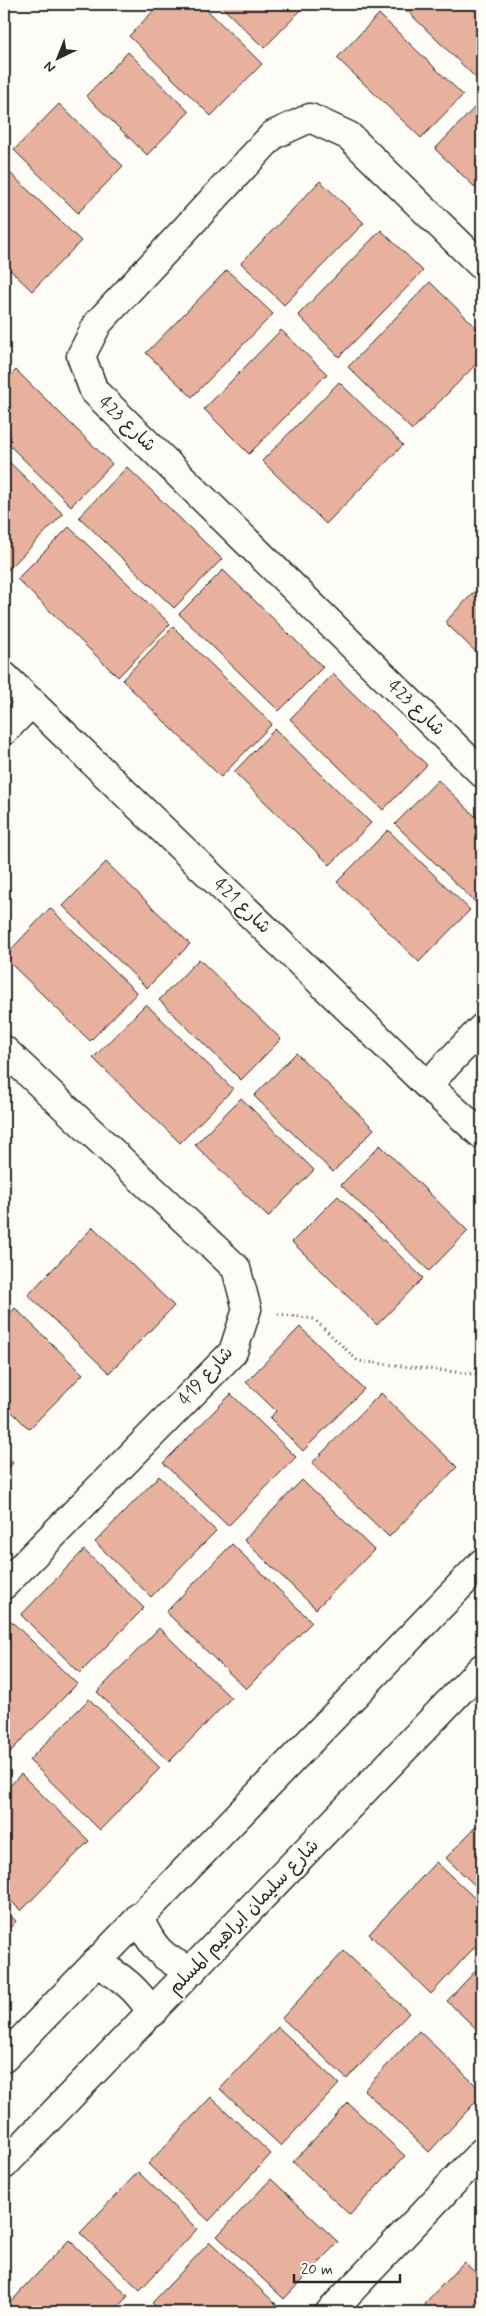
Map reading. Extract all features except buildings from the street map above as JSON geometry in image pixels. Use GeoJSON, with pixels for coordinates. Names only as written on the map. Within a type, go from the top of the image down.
{"type":"FeatureCollection","features":[{"type":"Feature","properties":{"kind":"street","name":"شارع 423"},"geometry":{"type":"LineString","coordinates":[[482,266],[349,136],[310,118],[273,135],[98,323],[81,356],[94,391],[482,773]]}},
{"type":"Feature","properties":{"kind":"street","name":"شارع 421"},"geometry":{"type":"LineString","coordinates":[[4,676],[427,1085],[482,1135]]}},
{"type":"Feature","properties":{"kind":"street"},"geometry":{"type":"LineString","coordinates":[[4,731],[32,702]]}},
{"type":"Feature","properties":{"kind":"street"},"geometry":{"type":"LineString","coordinates":[[427,1085],[482,1028]]}},
{"type":"Feature","properties":{"kind":"street"},"geometry":{"type":"LineString","coordinates":[[8,1064],[236,1268],[247,1309]]}},
{"type":"Feature","properties":{"kind":"street","name":"شارع 419"},"geometry":{"type":"LineString","coordinates":[[4,1585],[233,1352],[247,1309]]}},
{"type":"Feature","properties":{"kind":"street"},"geometry":{"type":"LineString","coordinates":[[4,2058],[138,1917],[482,1563]]}},
{"type":"Feature","properties":{"kind":"street","name":"شارع سليمان ابراهيم المسلم"},"geometry":{"type":"LineString","coordinates":[[4,2165],[482,1668]]}},
{"type":"Feature","properties":{"kind":"street"},"geometry":{"type":"LineString","coordinates":[[138,1917],[146,1935],[158,1951],[173,1964],[192,1971]]}},
{"type":"Feature","properties":{"kind":"street"},"geometry":{"type":"LineString","coordinates":[[95,1963],[112,1971],[128,1982],[142,1996],[152,2013]]}},
{"type":"Feature","properties":{"kind":"street"},"geometry":{"type":"LineString","coordinates":[[330,2312],[482,2152]]}},
{"type":"Feature","properties":{"kind":"path"},"geometry":{"type":"LineString","coordinates":[[247,1309],[314,1319],[358,1361],[482,1375]]}}]}
